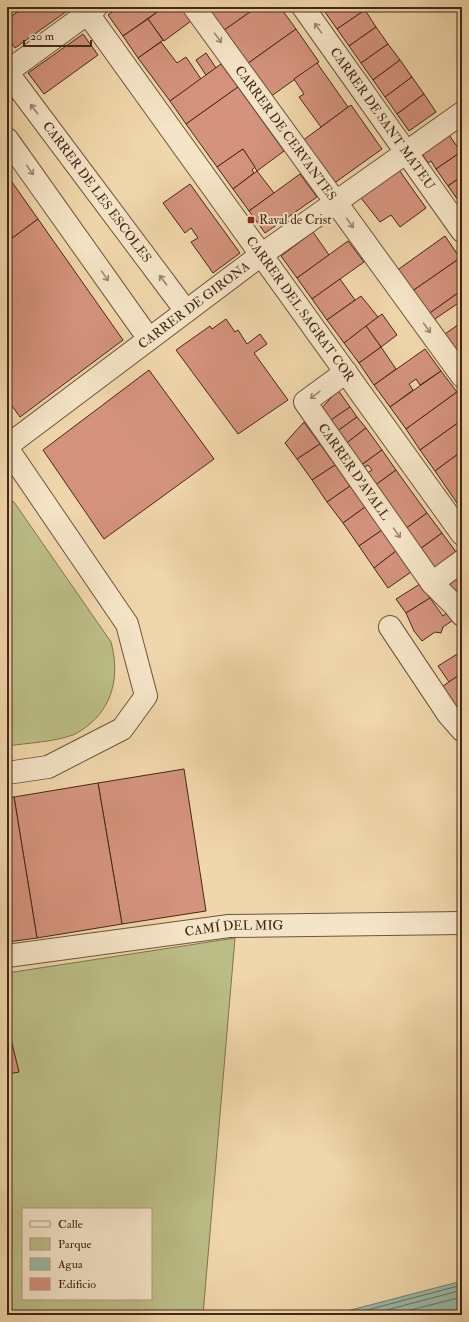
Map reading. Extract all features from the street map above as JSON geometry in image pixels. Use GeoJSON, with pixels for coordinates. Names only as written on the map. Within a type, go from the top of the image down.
{"type":"FeatureCollection","features":[{"type":"Feature","properties":{"kind":"street","name":"CARRER DE CERVANTES"},"geometry":{"type":"LineString","coordinates":[[194,7],[462,376]]}},
{"type":"Feature","properties":{"kind":"street","name":"CARRER DE SANT MATEU"},"geometry":{"type":"LineString","coordinates":[[303,7],[462,231]]}},
{"type":"Feature","properties":{"kind":"street"},"geometry":{"type":"LineString","coordinates":[[7,72],[89,9]]}},
{"type":"Feature","properties":{"kind":"street","name":"CARRER DEL SAGRAT COR"},"geometry":{"type":"LineString","coordinates":[[89,9],[261,255],[461,530]]}},
{"type":"Feature","properties":{"kind":"street","name":"CARRER DE LES ESCOLES"},"geometry":{"type":"LineString","coordinates":[[7,72],[186,311]]}},
{"type":"Feature","properties":{"kind":"street","name":"CARRER DE GIRONA"},"geometry":{"type":"LineString","coordinates":[[7,447],[261,255],[462,113]]}},
{"type":"Feature","properties":{"kind":"street"},"geometry":{"type":"LineString","coordinates":[[7,139],[149,339]]}},
{"type":"Feature","properties":{"kind":"street","name":"CARRER D'AVALL"},"geometry":{"type":"LineString","coordinates":[[346,372],[305,402],[432,582],[462,615]]}},
{"type":"Feature","properties":{"kind":"street"},"geometry":{"type":"LineString","coordinates":[[7,447],[127,624],[146,696],[122,729],[48,767],[7,774]]}},
{"type":"Feature","properties":{"kind":"street"},"geometry":{"type":"LineString","coordinates":[[432,582],[462,561]]}},
{"type":"Feature","properties":{"kind":"street"},"geometry":{"type":"LineString","coordinates":[[390,627],[448,714],[462,730]]}},
{"type":"Feature","properties":{"kind":"street","name":"CAMÍ DEL MIG"},"geometry":{"type":"LineString","coordinates":[[7,956],[229,926],[462,923]]}},
{"type":"Feature","properties":{"kind":"green space"},"geometry":{"type":"Polygon","coordinates":[[[7,499],[14,502],[111,642],[115,664],[115,675],[110,696],[105,706],[99,715],[85,728],[73,735],[57,739],[7,746],[7,499]]]}},
{"type":"Feature","properties":{"kind":"green space"},"geometry":{"type":"Polygon","coordinates":[[[235,938],[203,1315],[7,1315],[7,973],[235,938]]]}},
{"type":"Feature","properties":{"kind":"water"},"geometry":{"type":"Polygon","coordinates":[[[462,1281],[462,1315],[331,1315],[343,1312],[462,1281]]]}},
{"type":"Feature","properties":{"kind":"building"},"geometry":{"type":"Polygon","coordinates":[[[25,7],[64,7],[67,11],[15,48],[7,36],[7,19],[25,7]]]}},
{"type":"Feature","properties":{"kind":"building"},"geometry":{"type":"Polygon","coordinates":[[[119,7],[164,7],[123,36],[108,15],[119,7]]]}},
{"type":"Feature","properties":{"kind":"building"},"geometry":{"type":"Polygon","coordinates":[[[164,7],[181,7],[191,21],[164,41],[148,19],[164,7]]]}},
{"type":"Feature","properties":{"kind":"building"},"geometry":{"type":"Polygon","coordinates":[[[206,7],[257,7],[223,31],[206,7]]]}},
{"type":"Feature","properties":{"kind":"building"},"geometry":{"type":"Polygon","coordinates":[[[257,7],[280,7],[296,29],[247,64],[223,31],[257,7]]]}},
{"type":"Feature","properties":{"kind":"building"},"geometry":{"type":"Polygon","coordinates":[[[321,7],[333,7],[325,12],[321,7]]]}},
{"type":"Feature","properties":{"kind":"building"},"geometry":{"type":"Polygon","coordinates":[[[333,7],[363,7],[365,10],[337,29],[325,12],[333,7]]]}},
{"type":"Feature","properties":{"kind":"building"},"geometry":{"type":"Polygon","coordinates":[[[365,10],[376,27],[349,46],[337,29],[365,10]]]}},
{"type":"Feature","properties":{"kind":"building"},"geometry":{"type":"Polygon","coordinates":[[[148,19],[163,40],[138,58],[123,36],[148,19]]]}},
{"type":"Feature","properties":{"kind":"building"},"geometry":{"type":"Polygon","coordinates":[[[376,27],[388,44],[361,63],[349,46],[376,27]]]}},
{"type":"Feature","properties":{"kind":"building"},"geometry":{"type":"Polygon","coordinates":[[[296,29],[319,62],[270,97],[247,64],[296,29]]]}},
{"type":"Feature","properties":{"kind":"building"},"geometry":{"type":"Polygon","coordinates":[[[83,34],[98,55],[44,94],[28,73],[83,34]]]}},
{"type":"Feature","properties":{"kind":"building"},"geometry":{"type":"Polygon","coordinates":[[[161,42],[177,63],[186,57],[201,79],[170,101],[138,58],[161,42]]]}},
{"type":"Feature","properties":{"kind":"building"},"geometry":{"type":"Polygon","coordinates":[[[388,44],[400,60],[373,80],[361,63],[388,44]]]}},
{"type":"Feature","properties":{"kind":"building"},"geometry":{"type":"Polygon","coordinates":[[[206,53],[216,68],[206,75],[196,60],[206,53]]]}},
{"type":"Feature","properties":{"kind":"building"},"geometry":{"type":"Polygon","coordinates":[[[400,60],[412,77],[385,97],[373,80],[400,60]]]}},
{"type":"Feature","properties":{"kind":"building"},"geometry":{"type":"Polygon","coordinates":[[[317,63],[348,107],[321,127],[299,97],[304,94],[294,79],[317,63]]]}},
{"type":"Feature","properties":{"kind":"building"},"geometry":{"type":"Polygon","coordinates":[[[221,64],[238,87],[186,124],[170,101],[221,64]]]}},
{"type":"Feature","properties":{"kind":"building"},"geometry":{"type":"Polygon","coordinates":[[[412,77],[424,94],[397,114],[385,97],[412,77]]]}},
{"type":"Feature","properties":{"kind":"building"},"geometry":{"type":"Polygon","coordinates":[[[238,87],[284,151],[257,171],[243,149],[217,167],[186,124],[238,87]]]}},
{"type":"Feature","properties":{"kind":"building"},"geometry":{"type":"Polygon","coordinates":[[[424,94],[436,112],[409,131],[397,114],[424,94]]]}},
{"type":"Feature","properties":{"kind":"building"},"geometry":{"type":"Polygon","coordinates":[[[351,105],[382,149],[333,184],[302,141],[351,105]]]}},
{"type":"Feature","properties":{"kind":"building"},"geometry":{"type":"Polygon","coordinates":[[[449,135],[461,152],[436,169],[431,161],[428,163],[422,154],[449,135]]]}},
{"type":"Feature","properties":{"kind":"building"},"geometry":{"type":"Polygon","coordinates":[[[243,149],[255,167],[252,170],[254,173],[233,189],[217,167],[243,149]]]}},
{"type":"Feature","properties":{"kind":"building"},"geometry":{"type":"Polygon","coordinates":[[[461,152],[462,176],[448,186],[436,169],[461,152]]]}},
{"type":"Feature","properties":{"kind":"building"},"geometry":{"type":"Polygon","coordinates":[[[399,170],[426,208],[400,227],[391,215],[380,222],[361,198],[399,170]]]}},
{"type":"Feature","properties":{"kind":"building"},"geometry":{"type":"Polygon","coordinates":[[[257,171],[274,193],[249,211],[233,189],[257,171]]]}},
{"type":"Feature","properties":{"kind":"building"},"geometry":{"type":"Polygon","coordinates":[[[300,174],[317,197],[265,233],[249,211],[300,174]]]}},
{"type":"Feature","properties":{"kind":"building"},"geometry":{"type":"Polygon","coordinates":[[[7,175],[38,219],[7,242],[7,175]]]}},
{"type":"Feature","properties":{"kind":"building"},"geometry":{"type":"Polygon","coordinates":[[[462,176],[462,202],[460,203],[448,186],[462,176]]]}},
{"type":"Feature","properties":{"kind":"building"},"geometry":{"type":"Polygon","coordinates":[[[190,184],[240,253],[213,273],[191,242],[198,238],[191,228],[185,233],[163,203],[190,184]]]}},
{"type":"Feature","properties":{"kind":"building"},"geometry":{"type":"Polygon","coordinates":[[[38,219],[123,340],[20,417],[7,399],[7,242],[38,219]]]}},
{"type":"Feature","properties":{"kind":"building"},"geometry":{"type":"Polygon","coordinates":[[[313,232],[329,255],[297,278],[281,256],[313,232]]]}},
{"type":"Feature","properties":{"kind":"building"},"geometry":{"type":"Polygon","coordinates":[[[445,236],[460,258],[411,292],[396,271],[445,236]]]}},
{"type":"Feature","properties":{"kind":"building"},"geometry":{"type":"Polygon","coordinates":[[[348,241],[364,262],[312,299],[297,278],[348,241]]]}},
{"type":"Feature","properties":{"kind":"building"},"geometry":{"type":"Polygon","coordinates":[[[460,258],[462,260],[462,290],[427,315],[411,292],[460,258]]]}},
{"type":"Feature","properties":{"kind":"building"},"geometry":{"type":"Polygon","coordinates":[[[340,279],[355,300],[327,320],[312,299],[340,279]]]}},
{"type":"Feature","properties":{"kind":"building"},"geometry":{"type":"Polygon","coordinates":[[[462,290],[462,311],[457,304],[432,321],[427,315],[462,290]]]}},
{"type":"Feature","properties":{"kind":"building"},"geometry":{"type":"Polygon","coordinates":[[[361,296],[378,317],[344,343],[327,320],[361,296]]]}},
{"type":"Feature","properties":{"kind":"building"},"geometry":{"type":"Polygon","coordinates":[[[382,314],[397,335],[381,347],[366,326],[382,314]]]}},
{"type":"Feature","properties":{"kind":"building"},"geometry":{"type":"Polygon","coordinates":[[[226,319],[235,332],[238,330],[247,344],[260,334],[267,344],[254,353],[288,400],[238,434],[176,350],[210,326],[212,329],[226,319]]]}},
{"type":"Feature","properties":{"kind":"building"},"geometry":{"type":"Polygon","coordinates":[[[462,322],[462,354],[457,357],[442,336],[462,322]]]}},
{"type":"Feature","properties":{"kind":"building"},"geometry":{"type":"Polygon","coordinates":[[[366,326],[381,347],[359,363],[344,343],[366,326]]]}},
{"type":"Feature","properties":{"kind":"building"},"geometry":{"type":"Polygon","coordinates":[[[381,347],[396,369],[374,385],[359,363],[381,347]]]}},
{"type":"Feature","properties":{"kind":"building"},"geometry":{"type":"Polygon","coordinates":[[[425,349],[441,371],[420,385],[416,379],[409,384],[413,390],[390,407],[374,385],[425,349]]]}},
{"type":"Feature","properties":{"kind":"building"},"geometry":{"type":"Polygon","coordinates":[[[149,370],[214,459],[104,539],[43,450],[149,370]]]}},
{"type":"Feature","properties":{"kind":"building"},"geometry":{"type":"Polygon","coordinates":[[[441,371],[457,392],[406,429],[390,407],[441,371]]]}},
{"type":"Feature","properties":{"kind":"building"},"geometry":{"type":"Polygon","coordinates":[[[338,390],[350,407],[328,422],[320,410],[338,390]]]}},
{"type":"Feature","properties":{"kind":"building"},"geometry":{"type":"Polygon","coordinates":[[[457,392],[462,399],[462,420],[420,450],[406,429],[457,392]]]}},
{"type":"Feature","properties":{"kind":"building"},"geometry":{"type":"Polygon","coordinates":[[[350,407],[357,417],[336,432],[328,422],[350,407]]]}},
{"type":"Feature","properties":{"kind":"building"},"geometry":{"type":"Polygon","coordinates":[[[357,417],[366,428],[344,445],[336,432],[357,417]]]}},
{"type":"Feature","properties":{"kind":"building"},"geometry":{"type":"Polygon","coordinates":[[[462,420],[462,451],[435,471],[420,450],[462,420]]]}},
{"type":"Feature","properties":{"kind":"building"},"geometry":{"type":"Polygon","coordinates":[[[304,422],[320,444],[297,459],[285,443],[304,422]]]}},
{"type":"Feature","properties":{"kind":"building"},"geometry":{"type":"Polygon","coordinates":[[[366,428],[382,450],[360,466],[344,445],[366,428]]]}},
{"type":"Feature","properties":{"kind":"building"},"geometry":{"type":"Polygon","coordinates":[[[320,444],[335,465],[312,480],[297,459],[320,444]]]}},
{"type":"Feature","properties":{"kind":"building"},"geometry":{"type":"Polygon","coordinates":[[[382,450],[396,470],[374,486],[366,474],[372,470],[368,465],[362,469],[360,466],[382,450]]]}},
{"type":"Feature","properties":{"kind":"building"},"geometry":{"type":"Polygon","coordinates":[[[462,451],[462,504],[459,506],[435,471],[462,451]]]}},
{"type":"Feature","properties":{"kind":"building"},"geometry":{"type":"Polygon","coordinates":[[[335,465],[350,486],[327,502],[312,480],[335,465]]]}},
{"type":"Feature","properties":{"kind":"building"},"geometry":{"type":"Polygon","coordinates":[[[396,470],[427,513],[405,529],[374,486],[396,470]]]}},
{"type":"Feature","properties":{"kind":"building"},"geometry":{"type":"Polygon","coordinates":[[[350,486],[365,507],[343,523],[327,502],[350,486]]]}},
{"type":"Feature","properties":{"kind":"building"},"geometry":{"type":"Polygon","coordinates":[[[365,507],[382,530],[359,546],[343,523],[365,507]]]}},
{"type":"Feature","properties":{"kind":"building"},"geometry":{"type":"Polygon","coordinates":[[[427,513],[442,533],[420,549],[405,529],[427,513]]]}},
{"type":"Feature","properties":{"kind":"building"},"geometry":{"type":"Polygon","coordinates":[[[382,530],[396,551],[374,568],[359,546],[382,530]]]}},
{"type":"Feature","properties":{"kind":"building"},"geometry":{"type":"Polygon","coordinates":[[[442,533],[459,556],[437,573],[420,549],[442,533]]]}},
{"type":"Feature","properties":{"kind":"building"},"geometry":{"type":"Polygon","coordinates":[[[396,551],[411,572],[388,588],[374,568],[396,551]]]}},
{"type":"Feature","properties":{"kind":"building"},"geometry":{"type":"Polygon","coordinates":[[[462,566],[462,593],[454,598],[441,580],[462,566]]]}},
{"type":"Feature","properties":{"kind":"building"},"geometry":{"type":"Polygon","coordinates":[[[420,584],[430,598],[406,613],[396,599],[420,584]]]}},
{"type":"Feature","properties":{"kind":"building"},"geometry":{"type":"Polygon","coordinates":[[[430,598],[443,616],[453,608],[459,616],[443,627],[441,633],[435,632],[422,641],[414,631],[406,613],[430,598]]]}},
{"type":"Feature","properties":{"kind":"building"},"geometry":{"type":"Polygon","coordinates":[[[462,651],[462,673],[449,682],[438,666],[462,651]]]}},
{"type":"Feature","properties":{"kind":"building"},"geometry":{"type":"Polygon","coordinates":[[[462,673],[462,702],[453,708],[440,688],[462,673]]]}},
{"type":"Feature","properties":{"kind":"building"},"geometry":{"type":"Polygon","coordinates":[[[462,702],[462,723],[453,708],[462,702]]]}},
{"type":"Feature","properties":{"kind":"building"},"geometry":{"type":"Polygon","coordinates":[[[184,769],[206,911],[122,924],[98,783],[184,769]]]}},
{"type":"Feature","properties":{"kind":"building"},"geometry":{"type":"Polygon","coordinates":[[[98,783],[122,924],[37,938],[14,797],[98,783]]]}},
{"type":"Feature","properties":{"kind":"building"},"geometry":{"type":"Polygon","coordinates":[[[14,797],[37,938],[7,942],[7,798],[14,797]]]}},
{"type":"Feature","properties":{"kind":"building"},"geometry":{"type":"Polygon","coordinates":[[[7,1023],[19,1072],[8,1074],[7,1071],[7,1023]]]}},
{"type":"Feature","properties":{"kind":"place","name":"Raval de Crist"},"geometry":{"type":"Point","coordinates":[251,220]}}]}
